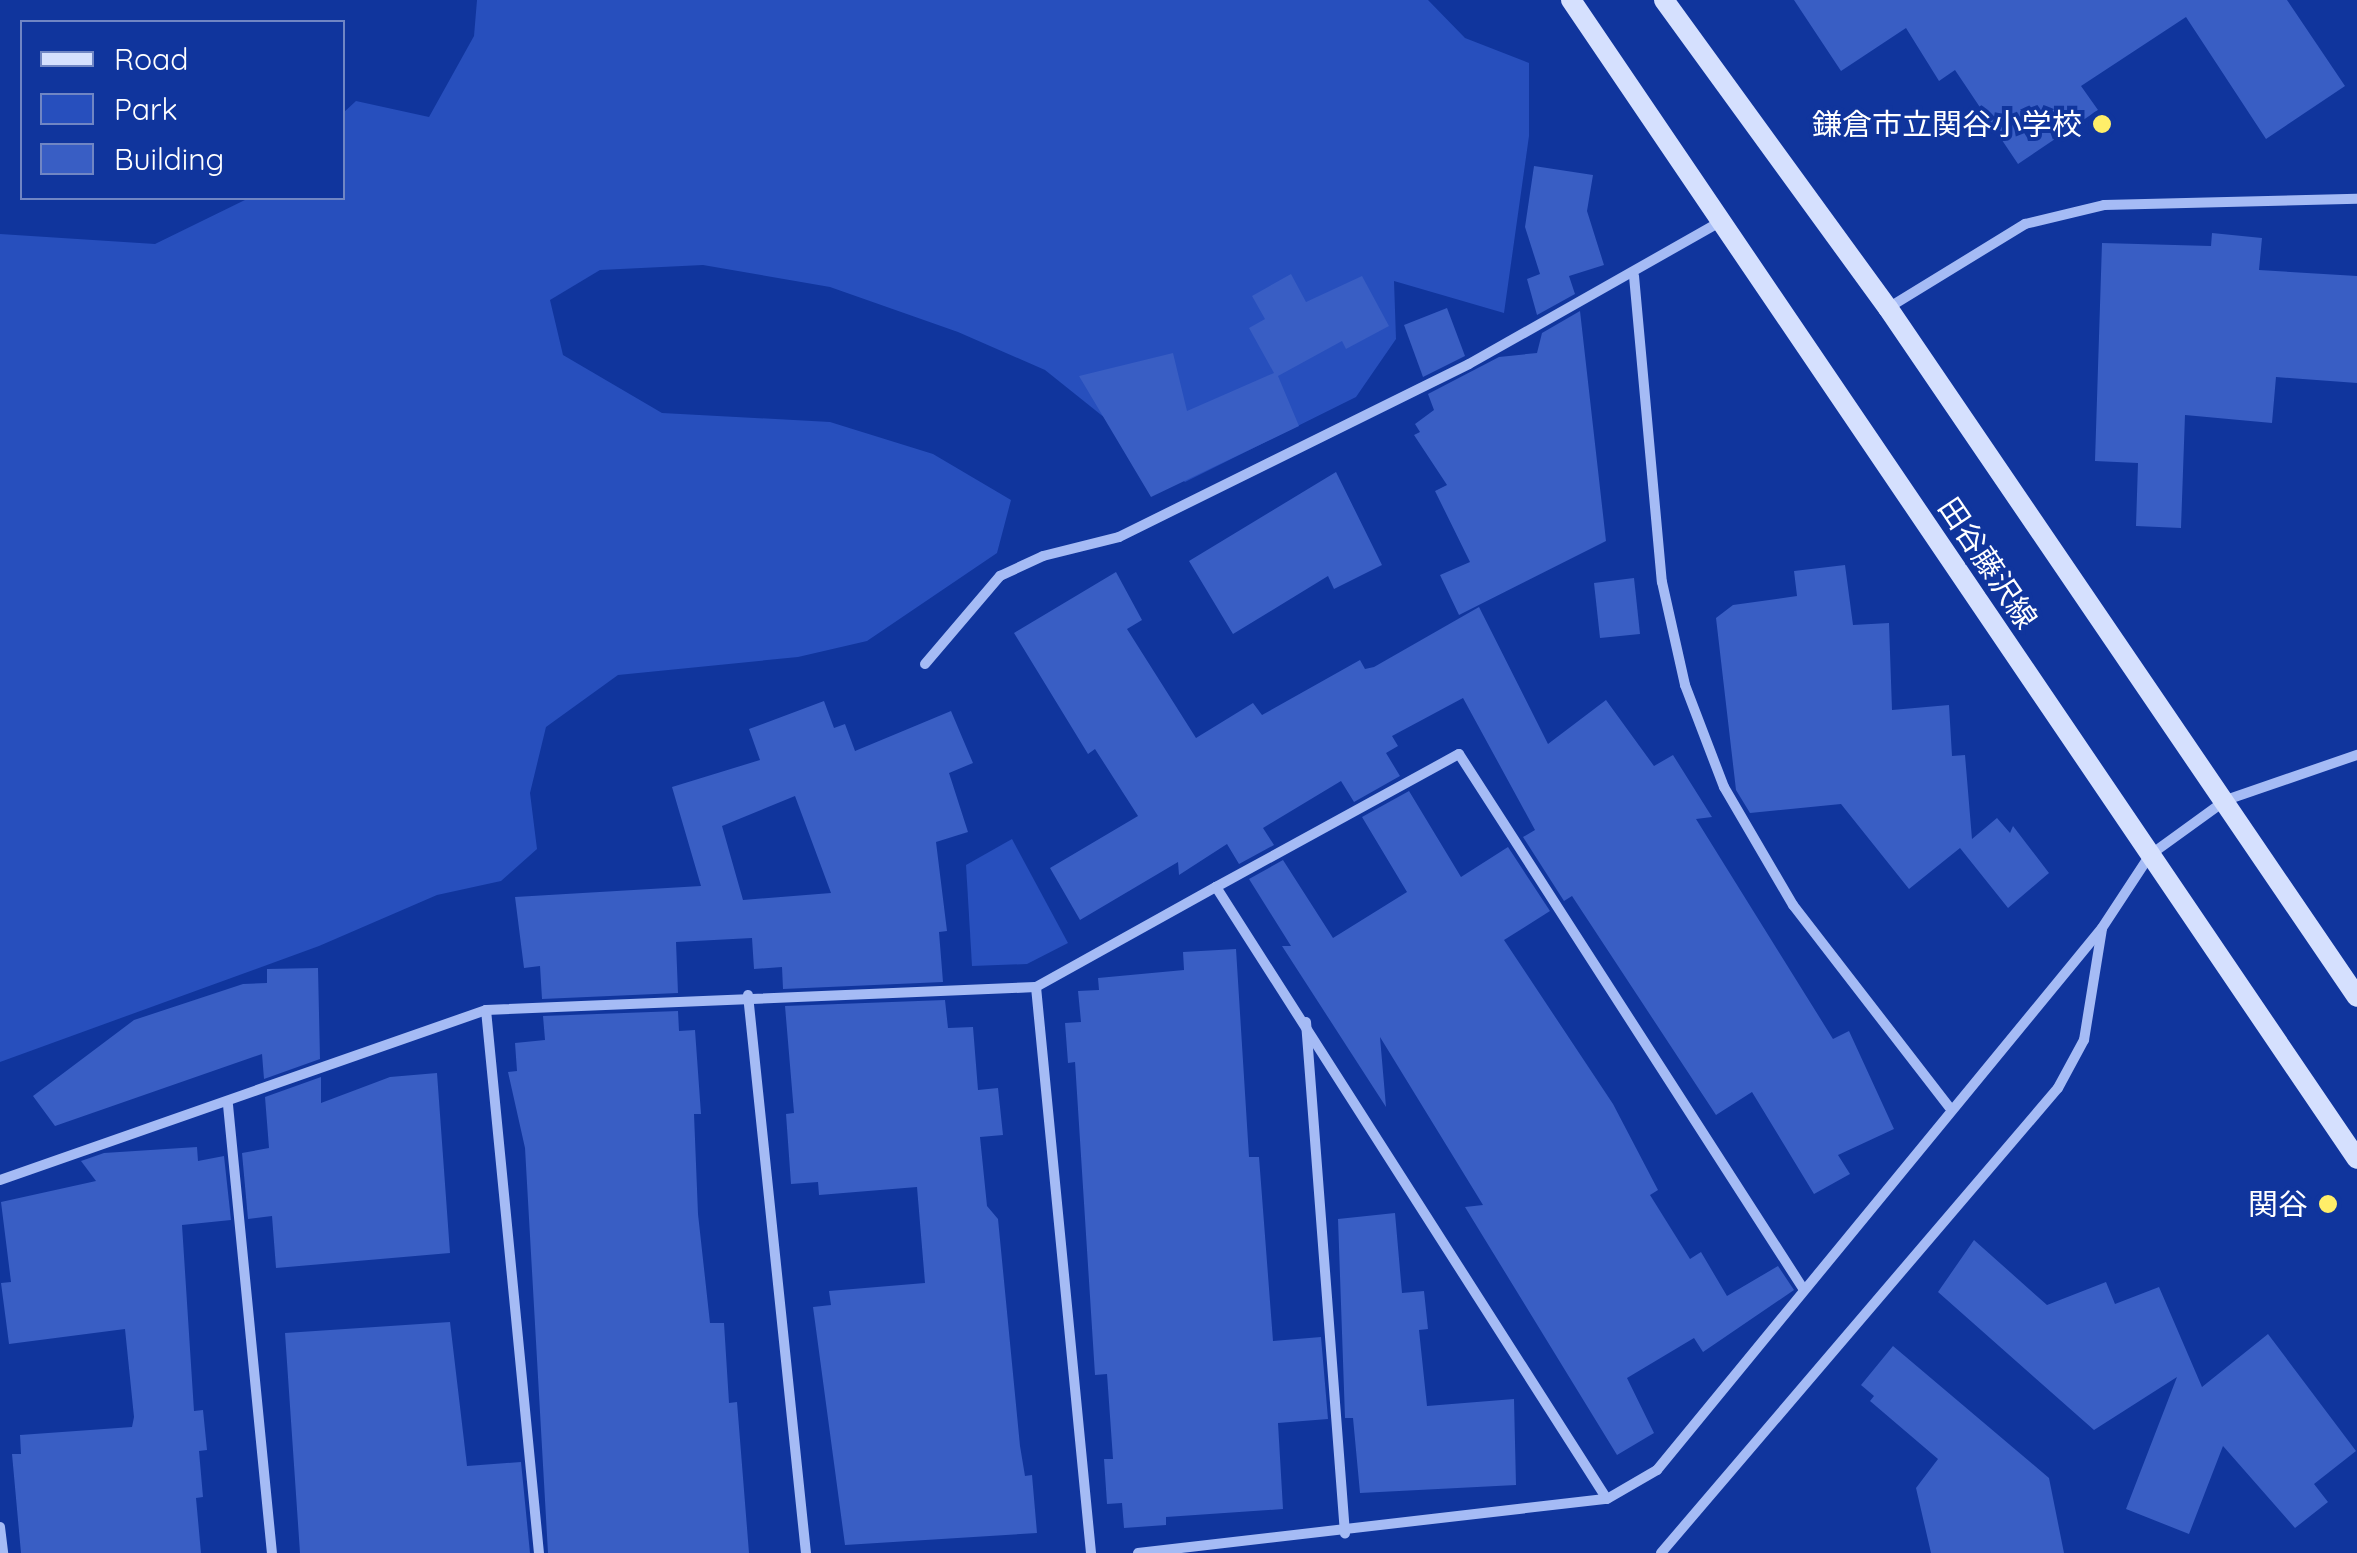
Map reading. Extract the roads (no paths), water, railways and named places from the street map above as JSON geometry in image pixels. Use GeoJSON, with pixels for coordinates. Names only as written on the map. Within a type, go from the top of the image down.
{"type":"FeatureCollection","features":[{"type":"Feature","properties":{"kind":"main road","name":"田谷藤沢線"},"geometry":{"type":"LineString","coordinates":[[1571,0],[2357,1159]]}},
{"type":"Feature","properties":{"kind":"main road","name":"田谷藤沢線"},"geometry":{"type":"LineString","coordinates":[[1664,0],[1888,308],[2357,997]]}},
{"type":"Feature","properties":{"kind":"street"},"geometry":{"type":"LineString","coordinates":[[1888,308],[2026,224],[2104,205],[2357,199]]}},
{"type":"Feature","properties":{"kind":"street"},"geometry":{"type":"LineString","coordinates":[[926,664],[1000,576],[1043,556],[1120,536],[1634,276],[1720,222]]}},
{"type":"Feature","properties":{"kind":"street"},"geometry":{"type":"LineString","coordinates":[[1634,276],[1662,582],[1685,685],[1724,787],[1793,905],[1950,1107]]}},
{"type":"Feature","properties":{"kind":"street"},"geometry":{"type":"LineString","coordinates":[[0,1180],[228,1105],[486,1010],[748,995],[1036,987],[1459,754],[1804,1290]]}},
{"type":"Feature","properties":{"kind":"street"},"geometry":{"type":"LineString","coordinates":[[1138,1553],[1345,1534],[1608,1499],[1656,1470],[1950,1107],[2102,928],[2150,855],[2226,800],[2357,754]]}},
{"type":"Feature","properties":{"kind":"street"},"geometry":{"type":"LineString","coordinates":[[1216,887],[1306,1019],[1608,1499]]}},
{"type":"Feature","properties":{"kind":"street"},"geometry":{"type":"LineString","coordinates":[[1661,1553],[2058,1088],[2084,1040],[2102,928]]}},
{"type":"Feature","properties":{"kind":"street"},"geometry":{"type":"LineString","coordinates":[[1036,987],[1091,1553]]}},
{"type":"Feature","properties":{"kind":"street"},"geometry":{"type":"LineString","coordinates":[[748,995],[806,1553]]}},
{"type":"Feature","properties":{"kind":"street"},"geometry":{"type":"LineString","coordinates":[[486,1010],[539,1553]]}},
{"type":"Feature","properties":{"kind":"street"},"geometry":{"type":"LineString","coordinates":[[1306,1019],[1345,1534]]}},
{"type":"Feature","properties":{"kind":"street"},"geometry":{"type":"LineString","coordinates":[[228,1105],[272,1553]]}},
{"type":"Feature","properties":{"kind":"street"},"geometry":{"type":"LineString","coordinates":[[0,1528],[3,1553]]}},
{"type":"Feature","properties":{"kind":"place","name":"鎌倉市立関谷小学校"},"geometry":{"type":"Point","coordinates":[2102,124]}},
{"type":"Feature","properties":{"kind":"place","name":"関谷"},"geometry":{"type":"Point","coordinates":[2328,1204]}}]}
